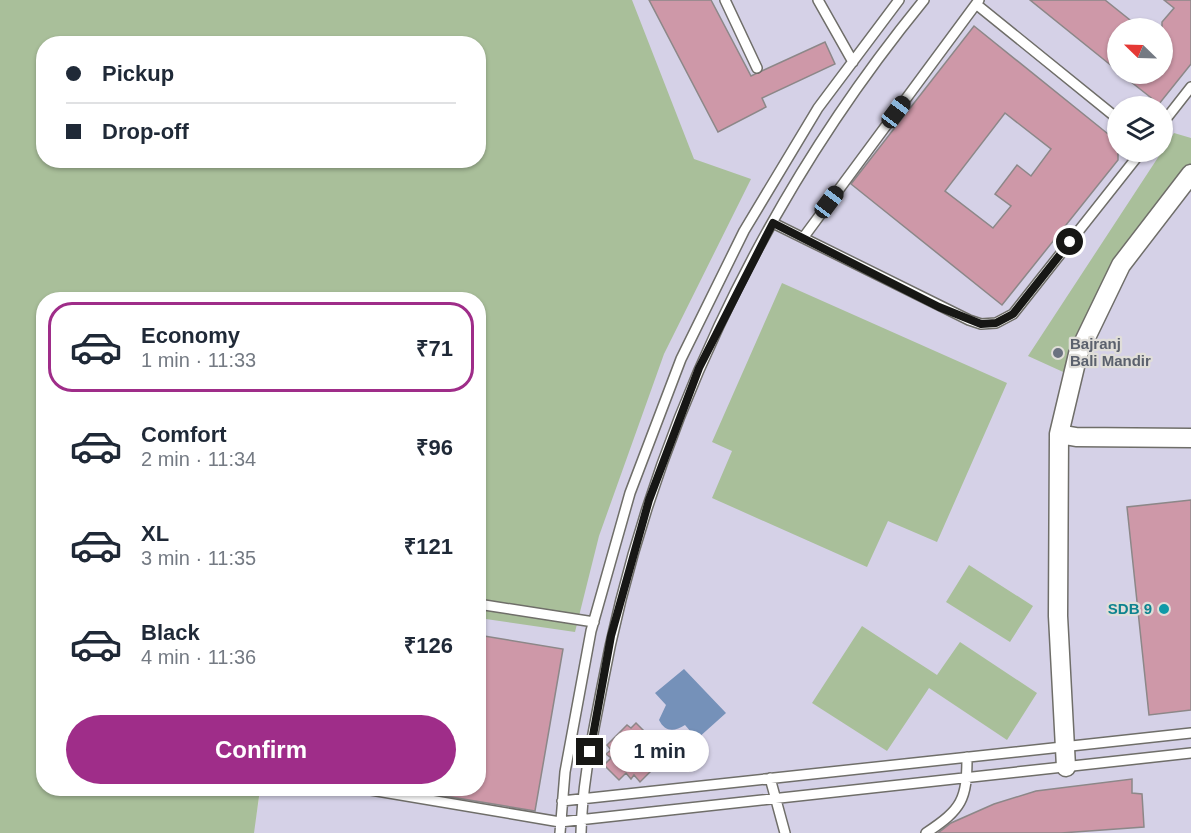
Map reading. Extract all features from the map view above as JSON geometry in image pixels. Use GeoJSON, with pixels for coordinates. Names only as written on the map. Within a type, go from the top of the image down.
{"type":"FeatureCollection","features":[{"type":"Feature","properties":{"kind":"street"},"geometry":{"type":"LineString","coordinates":[[1066,767],[1059,616],[1059,434],[1078,354],[1116,275],[1191,174]]}},
{"type":"Feature","properties":{"kind":"street"},"geometry":{"type":"LineString","coordinates":[[1059,434],[1076,437],[1191,438]]}},
{"type":"Feature","properties":{"kind":"lane"},"geometry":{"type":"LineString","coordinates":[[725,0],[757,68]]}},
{"type":"Feature","properties":{"kind":"lane"},"geometry":{"type":"LineString","coordinates":[[818,0],[853,62]]}},
{"type":"Feature","properties":{"kind":"lane"},"geometry":{"type":"LineString","coordinates":[[560,833],[565,772],[594,622],[630,494],[681,359],[744,231],[819,108],[899,0]]}},
{"type":"Feature","properties":{"kind":"lane"},"geometry":{"type":"LineString","coordinates":[[580,833],[583,798],[611,636],[649,500],[699,368],[773,223],[835,120],[924,0]]}},
{"type":"Feature","properties":{"kind":"lane"},"geometry":{"type":"LineString","coordinates":[[803,238],[978,2],[1107,110]]}},
{"type":"Feature","properties":{"kind":"lane"},"geometry":{"type":"LineString","coordinates":[[1173,110],[1191,87]]}},
{"type":"Feature","properties":{"kind":"lane"},"geometry":{"type":"LineString","coordinates":[[773,223],[939,307],[981,324],[996,323],[1013,314],[1133,162]]}},
{"type":"Feature","properties":{"kind":"lane"},"geometry":{"type":"LineString","coordinates":[[486,605],[594,622]]}},
{"type":"Feature","properties":{"kind":"lane"},"geometry":{"type":"LineString","coordinates":[[562,801],[1191,733]]}},
{"type":"Feature","properties":{"kind":"lane"},"geometry":{"type":"LineString","coordinates":[[406,796],[560,822],[1191,753]]}},
{"type":"Feature","properties":{"kind":"lane"},"geometry":{"type":"LineString","coordinates":[[926,833],[953,815],[966,789],[967,757]]}},
{"type":"Feature","properties":{"kind":"lane"},"geometry":{"type":"LineString","coordinates":[[770,778],[785,833]]}},
{"type":"Feature","properties":{"kind":"shaded area"},"geometry":{"type":"Polygon","coordinates":[[[593,0],[1191,0],[1191,833],[253,833],[260,796],[486,796],[486,292],[478,292],[478,168],[486,168],[486,149],[593,0]]]}},
{"type":"Feature","properties":{"kind":"green space"},"geometry":{"type":"Polygon","coordinates":[[[0,0],[632,0],[694,159],[751,179],[664,354],[599,536],[575,632],[486,619],[486,292],[36,292],[36,796],[259,796],[254,833],[0,833],[0,0]]]}},
{"type":"Feature","properties":{"kind":"green space"},"geometry":{"type":"Polygon","coordinates":[[[1173,135],[1191,138],[1191,183],[1127,258],[1072,376],[1028,356],[1155,162],[1173,162],[1173,135]]]}},
{"type":"Feature","properties":{"kind":"green space"},"geometry":{"type":"Polygon","coordinates":[[[782,283],[1007,383],[937,542],[888,521],[867,567],[712,498],[732,451],[712,442],[782,283]]]}},
{"type":"Feature","properties":{"kind":"green space"},"geometry":{"type":"Polygon","coordinates":[[[969,565],[1033,606],[1010,642],[946,602],[969,565]]]}},
{"type":"Feature","properties":{"kind":"green space"},"geometry":{"type":"Polygon","coordinates":[[[862,626],[937,675],[960,642],[1037,693],[1007,740],[929,688],[887,751],[812,703],[862,626]]]}},
{"type":"Feature","properties":{"kind":"water"},"geometry":{"type":"Polygon","coordinates":[[[684,669],[726,713],[697,739],[685,725],[670,730],[664,727],[659,720],[666,705],[655,693],[684,669]]]}},
{"type":"Feature","properties":{"kind":"building"},"geometry":{"type":"Polygon","coordinates":[[[649,0],[711,0],[751,76],[825,42],[835,64],[762,98],[766,107],[718,132],[649,0]]]}},
{"type":"Feature","properties":{"kind":"building"},"geometry":{"type":"Polygon","coordinates":[[[1030,0],[1105,0],[1128,18],[1107,18],[1107,62],[1030,0]]]}},
{"type":"Feature","properties":{"kind":"building"},"geometry":{"type":"Polygon","coordinates":[[[1164,0],[1191,0],[1191,64],[1165,96],[1149,96],[1134,84],[1173,84],[1173,18],[1165,18],[1174,8],[1164,0]]]}},
{"type":"Feature","properties":{"kind":"building"},"geometry":{"type":"Polygon","coordinates":[[[974,26],[1107,133],[1107,162],[1116,162],[1002,305],[851,184],[974,26]],[[1005,113],[945,191],[993,228],[1011,206],[995,194],[1017,165],[1031,176],[1051,149],[1005,113]]]}},
{"type":"Feature","properties":{"kind":"building","name":"SDB 9"},"geometry":{"type":"Polygon","coordinates":[[[1191,500],[1191,710],[1149,715],[1127,507],[1191,500]]]}},
{"type":"Feature","properties":{"kind":"building"},"geometry":{"type":"Polygon","coordinates":[[[486,636],[563,649],[535,811],[445,796],[486,796],[486,636]]]}},
{"type":"Feature","properties":{"kind":"building"},"geometry":{"type":"Polygon","coordinates":[[[636,723],[661,748],[654,755],[661,761],[640,782],[634,775],[631,779],[626,773],[619,780],[604,765],[611,758],[606,754],[611,750],[607,745],[627,725],[631,728],[636,723]]]}},
{"type":"Feature","properties":{"kind":"building"},"geometry":{"type":"Polygon","coordinates":[[[1132,779],[1132,793],[1142,794],[1144,827],[1061,833],[938,833],[951,823],[994,804],[1036,791],[1132,779]]]}},
{"type":"Feature","properties":{"kind":"place","name":"Bajranj Bali Mandir"},"geometry":{"type":"Point","coordinates":[1058,353]}},
{"type":"Feature","properties":{"kind":"place","name":"SDB 9"},"geometry":{"type":"Point","coordinates":[1164,609]}},
{"type":"Feature","properties":{"kind":"route"},"geometry":{"type":"LineString","coordinates":[[590,752],[611,636],[649,500],[699,368],[762,240],[773,223],[939,307],[981,324],[996,323],[1013,314],[1070,242]]}}]}
